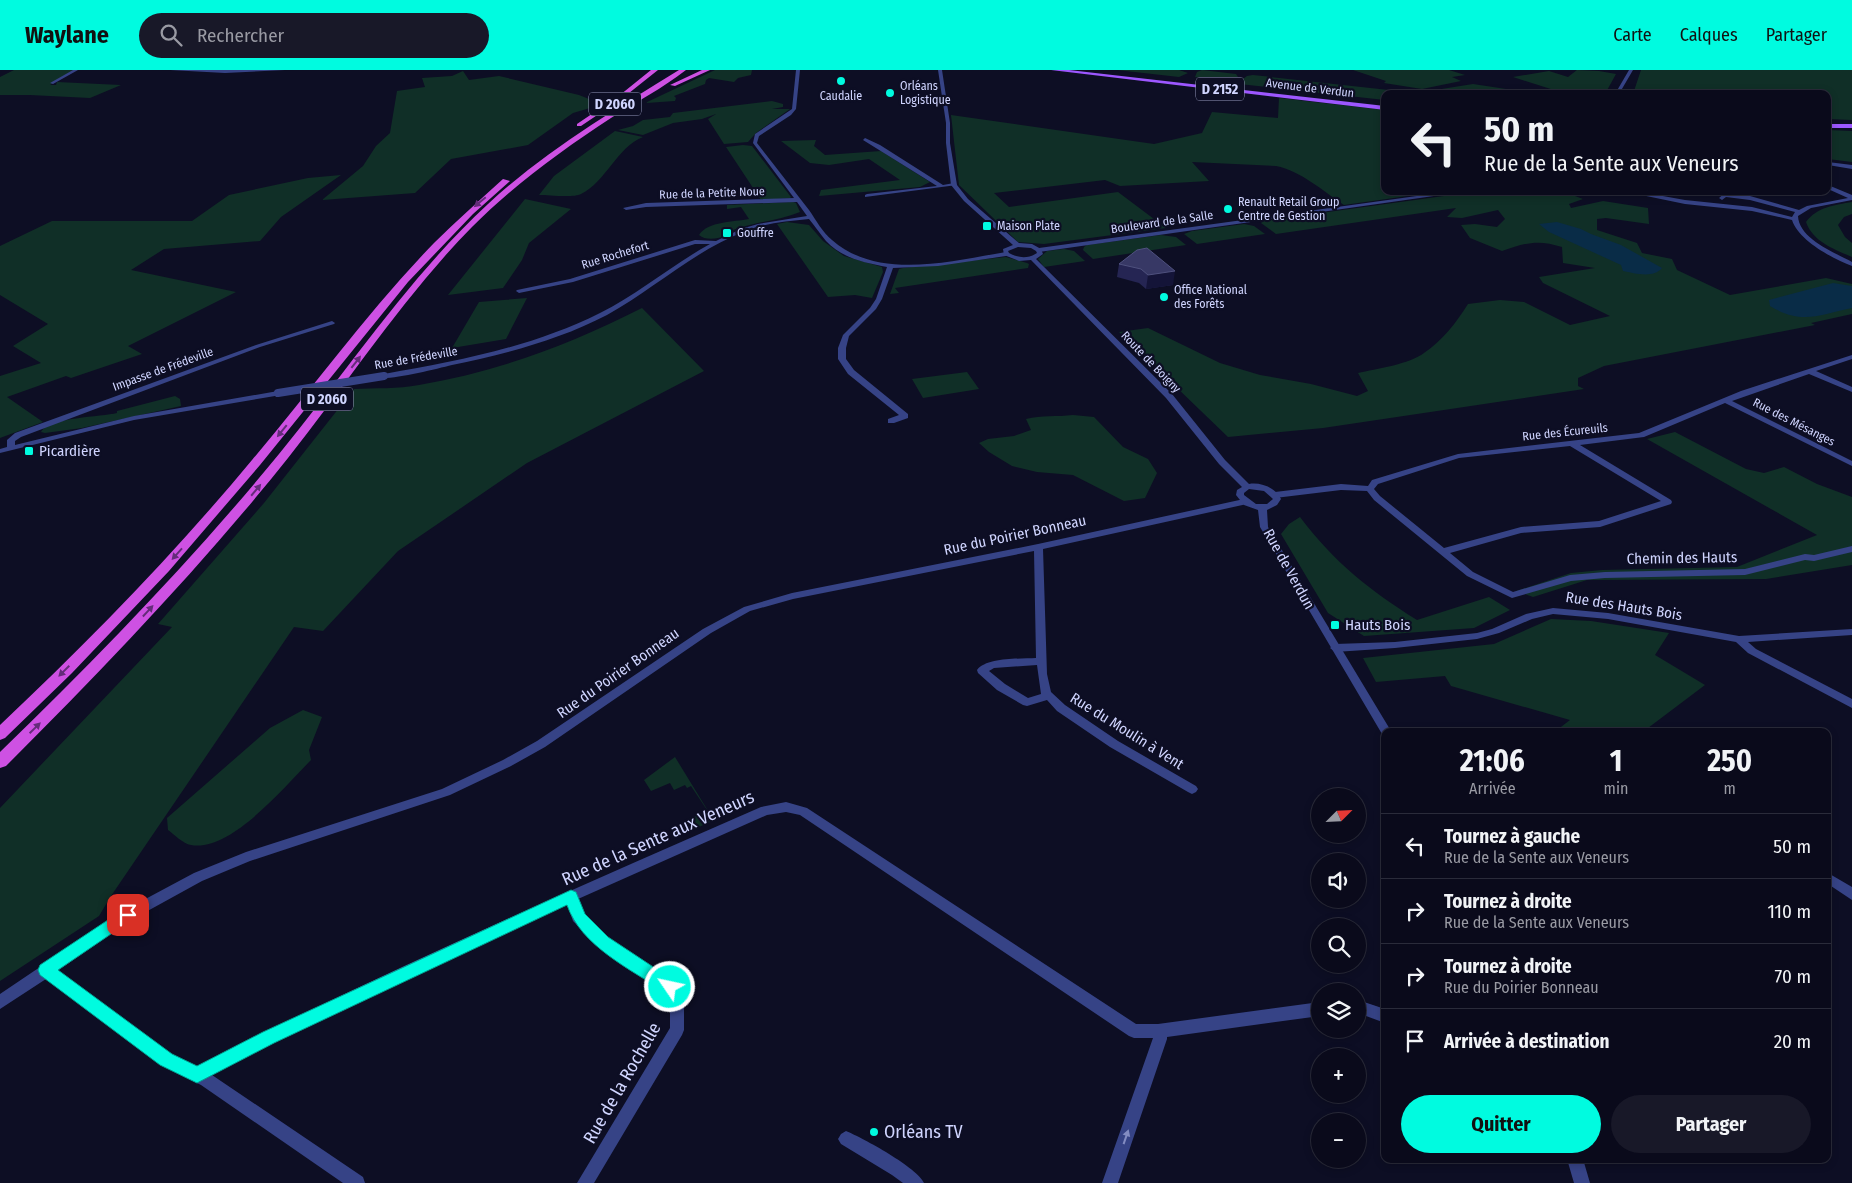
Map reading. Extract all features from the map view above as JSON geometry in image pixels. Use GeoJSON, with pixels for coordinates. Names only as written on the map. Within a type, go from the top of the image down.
{"type":"FeatureCollection","features":[{"type":"Feature","properties":{"kind":"highway","name":"D 2060"},"geometry":{"type":"LineString","coordinates":[[655,70],[574,130],[672,70]]}},
{"type":"Feature","properties":{"kind":"highway","name":"D 2060"},"geometry":{"type":"LineString","coordinates":[[0,762],[79,684],[203,553],[261,484],[422,279],[469,227],[517,182],[586,131],[683,70]]}},
{"type":"Feature","properties":{"kind":"highway"},"geometry":{"type":"LineString","coordinates":[[586,131],[670,86],[707,70]]}},
{"type":"Feature","properties":{"kind":"highway","name":"D 2060"},"geometry":{"type":"LineString","coordinates":[[0,734],[106,630],[218,509],[402,282],[427,254],[476,206],[559,140]]}},
{"type":"Feature","properties":{"kind":"main road","name":"Avenue de Verdun"},"geometry":{"type":"LineString","coordinates":[[1054,70],[1381,108]]}},
{"type":"Feature","properties":{"kind":"main road"},"geometry":{"type":"LineString","coordinates":[[1831,126],[1852,126]]}},
{"type":"Feature","properties":{"kind":"street"},"geometry":{"type":"LineString","coordinates":[[52,83],[76,70]]}},
{"type":"Feature","properties":{"kind":"street"},"geometry":{"type":"LineString","coordinates":[[172,70],[225,72],[283,70]]}},
{"type":"Feature","properties":{"kind":"street"},"geometry":{"type":"LineString","coordinates":[[798,70],[794,108],[789,114],[757,135],[755,139],[758,147],[829,242],[840,251],[866,261],[891,265],[922,265],[1006,254],[1018,259],[1032,258],[1039,255],[1039,250],[1027,245],[1017,245],[1007,248],[1005,250],[1006,254]]}},
{"type":"Feature","properties":{"kind":"street"},"geometry":{"type":"LineString","coordinates":[[940,70],[948,123],[948,143],[954,185],[966,200],[1017,245]]}},
{"type":"Feature","properties":{"kind":"street"},"geometry":{"type":"LineString","coordinates":[[1619,90],[1631,70]]}},
{"type":"Feature","properties":{"kind":"street"},"geometry":{"type":"LineString","coordinates":[[865,139],[941,186]]}},
{"type":"Feature","properties":{"kind":"street"},"geometry":{"type":"LineString","coordinates":[[1831,164],[1852,167]]}},
{"type":"Feature","properties":{"kind":"street"},"geometry":{"type":"LineString","coordinates":[[867,196],[954,185]]}},
{"type":"Feature","properties":{"kind":"street"},"geometry":{"type":"LineString","coordinates":[[1831,188],[1851,197]]}},
{"type":"Feature","properties":{"kind":"street","name":"Boulevard de la Salle"},"geometry":{"type":"LineString","coordinates":[[1039,250],[1437,195]]}},
{"type":"Feature","properties":{"kind":"street"},"geometry":{"type":"LineString","coordinates":[[1647,195],[1685,202],[1752,210],[1794,219]]}},
{"type":"Feature","properties":{"kind":"street"},"geometry":{"type":"LineString","coordinates":[[1723,195],[1750,198],[1800,212]]}},
{"type":"Feature","properties":{"kind":"street"},"geometry":{"type":"LineString","coordinates":[[1851,197],[1808,207],[1795,215],[1794,219],[1798,229],[1813,242],[1852,264]]}},
{"type":"Feature","properties":{"kind":"street","name":"Rue de la Petite Noue"},"geometry":{"type":"LineString","coordinates":[[626,208],[646,205],[798,200]]}},
{"type":"Feature","properties":{"kind":"street","name":"Rue de Frédeville"},"geometry":{"type":"LineString","coordinates":[[0,451],[134,418],[384,376],[473,359],[519,346],[574,327],[625,302],[717,243],[744,230],[762,224],[810,217]]}},
{"type":"Feature","properties":{"kind":"street","name":"Rue Rochefort"},"geometry":{"type":"LineString","coordinates":[[519,291],[571,281],[695,242],[717,243]]}},
{"type":"Feature","properties":{"kind":"street","name":"Route de Boigny"},"geometry":{"type":"LineString","coordinates":[[1032,258],[1169,396],[1222,462],[1247,487]]}},
{"type":"Feature","properties":{"kind":"street"},"geometry":{"type":"LineString","coordinates":[[890,421],[905,416],[852,372],[842,358],[842,348],[846,335],[873,309],[879,299],[891,265]]}},
{"type":"Feature","properties":{"kind":"street","name":"Impasse de Frédeville"},"geometry":{"type":"LineString","coordinates":[[11,448],[11,440],[18,435],[258,346],[332,323]]}},
{"type":"Feature","properties":{"kind":"street","name":"Rue des Écureuils"},"geometry":{"type":"LineString","coordinates":[[1370,489],[1375,482],[1450,458],[1641,435],[1726,401],[1852,357]]}},
{"type":"Feature","properties":{"kind":"street"},"geometry":{"type":"LineString","coordinates":[[1810,371],[1852,390]]}},
{"type":"Feature","properties":{"kind":"street","name":"Rue des Mésanges"},"geometry":{"type":"LineString","coordinates":[[1726,401],[1852,464]]}},
{"type":"Feature","properties":{"kind":"street"},"geometry":{"type":"LineString","coordinates":[[1276,495],[1277,499],[1273,505],[1262,507],[1244,502],[1240,492],[1247,487],[1260,487],[1276,495],[1341,486],[1370,489],[1377,498],[1442,552],[1521,530],[1600,524],[1668,502],[1572,444]]}},
{"type":"Feature","properties":{"kind":"street","name":"Rue du Poirier Bonneau"},"geometry":{"type":"LineString","coordinates":[[0,1002],[128,915],[198,877],[246,857],[439,794],[508,763],[541,744],[707,630],[747,609],[792,596],[1038,547],[1244,502]]}},
{"type":"Feature","properties":{"kind":"street","name":"Rue de Verdun"},"geometry":{"type":"LineString","coordinates":[[1262,507],[1264,527],[1384,728]]}},
{"type":"Feature","properties":{"kind":"street","name":"Rue du Moulin à Vent"},"geometry":{"type":"LineString","coordinates":[[1038,547],[1042,674],[1048,696],[1061,708],[1114,744],[1192,789]]}},
{"type":"Feature","properties":{"kind":"street","name":"Chemin des Hauts"},"geometry":{"type":"LineString","coordinates":[[1442,552],[1470,574],[1512,595],[1570,578],[1605,575],[1745,572],[1805,557],[1814,558],[1852,549]]}},
{"type":"Feature","properties":{"kind":"street","name":"Rue des Hauts Bois"},"geometry":{"type":"LineString","coordinates":[[1336,648],[1395,645],[1477,636],[1495,631],[1529,616],[1553,611],[1608,616],[1739,640],[1852,632]]}},
{"type":"Feature","properties":{"kind":"street"},"geometry":{"type":"LineString","coordinates":[[1739,640],[1752,651],[1852,704]]}},
{"type":"Feature","properties":{"kind":"street","name":"Rue du Moulin à Vent"},"geometry":{"type":"LineString","coordinates":[[1042,661],[992,665],[982,670],[1001,686],[1027,702],[1048,696]]}},
{"type":"Feature","properties":{"kind":"street","name":"Rue de la Sente aux Veneurs"},"geometry":{"type":"LineString","coordinates":[[197,1075],[269,1038],[571,896],[765,810],[786,806],[803,811],[1134,1031],[1158,1031],[1311,1010]]}},
{"type":"Feature","properties":{"kind":"street"},"geometry":{"type":"LineString","coordinates":[[1831,880],[1852,894]]}},
{"type":"Feature","properties":{"kind":"street","name":"Rue de la Rochelle"},"geometry":{"type":"LineString","coordinates":[[571,896],[578,918],[603,942],[670,987],[677,998],[678,1014],[677,1030],[585,1183]]}},
{"type":"Feature","properties":{"kind":"street"},"geometry":{"type":"LineString","coordinates":[[45,970],[166,1060],[197,1075],[357,1183]]}},
{"type":"Feature","properties":{"kind":"street"},"geometry":{"type":"LineString","coordinates":[[1366,1010],[1381,1015]]}},
{"type":"Feature","properties":{"kind":"street"},"geometry":{"type":"LineString","coordinates":[[1110,1183],[1160,1039],[1158,1031]]}},
{"type":"Feature","properties":{"kind":"street"},"geometry":{"type":"LineString","coordinates":[[846,1140],[898,1169],[916,1183]]}},
{"type":"Feature","properties":{"kind":"street"},"geometry":{"type":"LineString","coordinates":[[1576,1163],[1582,1183]]}},
{"type":"Feature","properties":{"kind":"green space"},"geometry":{"type":"Polygon","coordinates":[[[14,70],[74,70],[50,85],[56,85],[57,82],[121,85],[90,98],[0,95],[0,77],[14,70]]]}},
{"type":"Feature","properties":{"kind":"green space"},"geometry":{"type":"Polygon","coordinates":[[[715,70],[752,70],[751,75],[738,78],[734,82],[709,78],[705,84],[674,96],[676,98],[675,101],[645,103],[715,70]]]}},
{"type":"Feature","properties":{"kind":"green space"},"geometry":{"type":"Polygon","coordinates":[[[1117,70],[1179,70],[1188,73],[1179,77],[1117,70]]]}},
{"type":"Feature","properties":{"kind":"green space"},"geometry":{"type":"Polygon","coordinates":[[[1202,70],[1236,74],[1238,77],[1225,81],[1195,77],[1197,72],[1202,70]]]}},
{"type":"Feature","properties":{"kind":"green space"},"geometry":{"type":"Polygon","coordinates":[[[1353,70],[1449,70],[1465,75],[1452,77],[1461,81],[1422,89],[1384,83],[1386,81],[1353,70]]]}},
{"type":"Feature","properties":{"kind":"green space"},"geometry":{"type":"Polygon","coordinates":[[[1577,70],[1616,74],[1607,90],[1554,90],[1513,77],[1549,71],[1568,77],[1577,70]]]}},
{"type":"Feature","properties":{"kind":"green space"},"geometry":{"type":"Polygon","coordinates":[[[1641,70],[1852,70],[1852,120],[1831,119],[1831,90],[1634,90],[1641,70]]]}},
{"type":"Feature","properties":{"kind":"green space"},"geometry":{"type":"Polygon","coordinates":[[[463,71],[469,80],[499,76],[579,95],[589,99],[590,108],[573,113],[528,145],[451,159],[415,193],[322,200],[363,166],[376,146],[390,133],[397,91],[425,87],[422,78],[452,76],[463,71]]]}},
{"type":"Feature","properties":{"kind":"green space"},"geometry":{"type":"Polygon","coordinates":[[[1253,75],[1389,90],[1381,90],[1381,100],[1239,84],[1247,76],[1253,75]]]}},
{"type":"Feature","properties":{"kind":"green space"},"geometry":{"type":"Polygon","coordinates":[[[1473,84],[1513,90],[1435,90],[1473,84]]]}},
{"type":"Feature","properties":{"kind":"green space"},"geometry":{"type":"Polygon","coordinates":[[[1279,98],[1381,110],[1381,195],[1415,195],[1344,205],[1312,182],[1294,172],[1276,166],[1192,162],[1209,181],[1120,186],[1105,180],[994,193],[1009,207],[1118,192],[1166,228],[1044,244],[1018,242],[959,185],[951,115],[1154,144],[1202,133],[1212,112],[1278,118],[1279,98]]]}},
{"type":"Feature","properties":{"kind":"green space"},"geometry":{"type":"Polygon","coordinates":[[[772,101],[783,104],[783,107],[772,109],[790,109],[756,133],[748,142],[724,144],[708,119],[716,114],[702,119],[673,123],[643,135],[618,130],[633,126],[643,120],[670,117],[673,113],[772,101]]]}},
{"type":"Feature","properties":{"kind":"green space"},"geometry":{"type":"Polygon","coordinates":[[[1831,130],[1852,131],[1852,162],[1831,159],[1831,130]]]}},
{"type":"Feature","properties":{"kind":"green space"},"geometry":{"type":"Polygon","coordinates":[[[615,131],[643,137],[625,149],[590,189],[578,195],[539,195],[554,176],[615,131]]]}},
{"type":"Feature","properties":{"kind":"green space"},"geometry":{"type":"Polygon","coordinates":[[[816,140],[814,146],[825,155],[881,151],[930,182],[920,187],[819,196],[821,190],[900,180],[869,159],[829,165],[810,163],[781,141],[816,140]]]}},
{"type":"Feature","properties":{"kind":"green space"},"geometry":{"type":"Polygon","coordinates":[[[752,146],[790,198],[761,200],[726,147],[752,146]]]}},
{"type":"Feature","properties":{"kind":"green space"},"geometry":{"type":"Polygon","coordinates":[[[341,175],[281,217],[260,241],[164,249],[131,270],[236,292],[128,346],[142,354],[71,378],[66,376],[7,397],[43,422],[0,438],[0,376],[41,363],[13,346],[48,324],[0,295],[0,246],[52,221],[192,221],[229,195],[308,178],[341,175]]]}},
{"type":"Feature","properties":{"kind":"green space"},"geometry":{"type":"Polygon","coordinates":[[[1451,195],[1572,195],[1583,199],[1569,204],[1571,208],[1603,201],[1648,208],[1649,224],[1606,218],[1597,219],[1597,230],[1637,243],[1642,253],[1672,259],[1677,270],[1730,295],[1826,278],[1852,284],[1852,314],[1811,323],[1815,325],[1604,366],[1578,378],[1578,386],[1584,389],[1323,428],[1228,437],[1119,332],[1148,328],[1220,363],[1260,375],[1311,384],[1357,396],[1368,391],[1358,373],[1392,366],[1418,357],[1443,337],[1468,304],[1500,300],[1524,302],[1570,325],[1610,316],[1543,283],[1539,277],[1595,268],[1563,263],[1562,247],[1546,243],[1532,243],[1502,251],[1470,238],[1461,225],[1475,224],[1497,227],[1505,219],[1498,210],[1462,218],[1447,217],[1456,208],[1276,234],[1261,223],[1263,221],[1451,195]]]}},
{"type":"Feature","properties":{"kind":"green space"},"geometry":{"type":"Polygon","coordinates":[[[525,199],[571,209],[529,243],[522,260],[503,288],[448,295],[525,199]]]}},
{"type":"Feature","properties":{"kind":"green space"},"geometry":{"type":"Polygon","coordinates":[[[1852,202],[1852,214],[1844,217],[1838,225],[1845,237],[1852,243],[1852,257],[1831,248],[1819,240],[1809,229],[1806,222],[1821,210],[1852,202]]]}},
{"type":"Feature","properties":{"kind":"green space"},"geometry":{"type":"Polygon","coordinates":[[[796,203],[800,212],[733,230],[720,238],[709,239],[699,235],[708,227],[749,219],[741,207],[727,209],[727,205],[796,203]]]}},
{"type":"Feature","properties":{"kind":"green space"},"geometry":{"type":"Polygon","coordinates":[[[787,222],[809,225],[823,241],[844,256],[882,267],[883,272],[872,298],[855,295],[828,297],[777,224],[787,222]]]}},
{"type":"Feature","properties":{"kind":"green space"},"geometry":{"type":"Polygon","coordinates":[[[1244,224],[1254,226],[1265,234],[1197,244],[1184,234],[1192,231],[1244,224]]]}},
{"type":"Feature","properties":{"kind":"green space"},"geometry":{"type":"Polygon","coordinates":[[[1161,235],[1176,237],[1186,245],[1093,259],[1083,250],[1087,245],[1161,235]]]}},
{"type":"Feature","properties":{"kind":"green space"},"geometry":{"type":"Polygon","coordinates":[[[1064,249],[1074,251],[1085,261],[1044,267],[1038,259],[1047,251],[1064,249]]]}},
{"type":"Feature","properties":{"kind":"green space"},"geometry":{"type":"Polygon","coordinates":[[[1006,257],[1029,264],[1028,268],[895,288],[899,293],[890,294],[899,269],[1006,257]]]}},
{"type":"Feature","properties":{"kind":"green space"},"geometry":{"type":"Polygon","coordinates":[[[527,298],[506,339],[452,348],[479,302],[527,298]]]}},
{"type":"Feature","properties":{"kind":"green space"},"geometry":{"type":"Polygon","coordinates":[[[642,308],[704,371],[527,463],[398,551],[323,631],[294,627],[99,916],[0,981],[0,808],[172,627],[158,624],[264,503],[354,389],[411,386],[478,372],[561,345],[642,308]]]}},
{"type":"Feature","properties":{"kind":"green space"},"geometry":{"type":"Polygon","coordinates":[[[967,372],[979,389],[923,398],[912,379],[967,372]]]}},
{"type":"Feature","properties":{"kind":"green space"},"geometry":{"type":"Polygon","coordinates":[[[175,396],[180,399],[181,406],[82,428],[41,432],[54,423],[65,420],[117,413],[117,411],[175,396]]]}},
{"type":"Feature","properties":{"kind":"green space"},"geometry":{"type":"Polygon","coordinates":[[[1073,415],[1094,417],[1123,447],[1148,459],[1157,473],[1145,498],[1124,501],[1073,475],[1037,472],[1012,466],[989,452],[979,443],[988,439],[1014,436],[1031,430],[1026,419],[1073,415]]]}},
{"type":"Feature","properties":{"kind":"green space"},"geometry":{"type":"Polygon","coordinates":[[[1675,432],[1746,469],[1764,473],[1784,467],[1817,484],[1852,497],[1852,565],[1766,579],[1587,580],[1533,597],[1516,591],[1571,573],[1602,570],[1737,567],[1817,535],[1647,439],[1675,432]]]}},
{"type":"Feature","properties":{"kind":"green space"},"geometry":{"type":"Polygon","coordinates":[[[1300,517],[1340,562],[1383,598],[1417,620],[1489,597],[1510,610],[1474,628],[1364,636],[1328,613],[1281,534],[1289,524],[1300,517]]]}},
{"type":"Feature","properties":{"kind":"green space"},"geometry":{"type":"Polygon","coordinates":[[[1551,619],[1591,621],[1669,633],[1655,655],[1705,685],[1648,728],[1560,728],[1570,720],[1451,686],[1445,676],[1376,682],[1363,658],[1494,644],[1551,619]]]}},
{"type":"Feature","properties":{"kind":"green space"},"geometry":{"type":"Polygon","coordinates":[[[303,710],[322,717],[309,750],[311,760],[272,801],[239,828],[223,838],[207,844],[188,844],[168,830],[167,818],[270,728],[303,710]]]}},
{"type":"Feature","properties":{"kind":"green space"},"geometry":{"type":"Polygon","coordinates":[[[675,757],[713,819],[691,786],[687,788],[685,785],[674,790],[670,783],[651,791],[644,780],[675,757]]]}},
{"type":"Feature","properties":{"kind":"green space"},"geometry":{"type":"Polygon","coordinates":[[[705,812],[710,822],[688,832],[682,822],[705,812]]]}},
{"type":"Feature","properties":{"kind":"water"},"geometry":{"type":"Polygon","coordinates":[[[1557,222],[1581,229],[1621,245],[1662,268],[1649,274],[1623,271],[1621,265],[1549,232],[1539,224],[1557,222]]]}},
{"type":"Feature","properties":{"kind":"water"},"geometry":{"type":"Polygon","coordinates":[[[1833,283],[1852,286],[1852,308],[1810,317],[1801,317],[1781,312],[1770,306],[1769,300],[1833,283]]]}},
{"type":"Feature","properties":{"kind":"building"},"geometry":{"type":"Polygon","coordinates":[[[1147,248],[1175,271],[1148,275],[1141,269],[1119,264],[1137,250],[1147,248]]]}},
{"type":"Feature","properties":{"kind":"place","name":"Caudalie"},"geometry":{"type":"Point","coordinates":[841,81]}},
{"type":"Feature","properties":{"kind":"place","name":"Orléans Logistique"},"geometry":{"type":"Point","coordinates":[890,93]}},
{"type":"Feature","properties":{"kind":"place","name":"Renault Retail Group Centre de Gestion"},"geometry":{"type":"Point","coordinates":[1228,209]}},
{"type":"Feature","properties":{"kind":"place","name":"Maison Plate"},"geometry":{"type":"Point","coordinates":[987,226]}},
{"type":"Feature","properties":{"kind":"place","name":"Gouffre"},"geometry":{"type":"Point","coordinates":[727,233]}},
{"type":"Feature","properties":{"kind":"place","name":"Office National des Forêts"},"geometry":{"type":"Point","coordinates":[1164,297]}},
{"type":"Feature","properties":{"kind":"place","name":"Picardière"},"geometry":{"type":"Point","coordinates":[29,451]}},
{"type":"Feature","properties":{"kind":"place","name":"Hauts Bois"},"geometry":{"type":"Point","coordinates":[1335,625]}},
{"type":"Feature","properties":{"kind":"place","name":"Orléans TV"},"geometry":{"type":"Point","coordinates":[874,1132]}},
{"type":"Feature","properties":{"kind":"route"},"geometry":{"type":"LineString","coordinates":[[128,915],[45,970],[166,1060],[197,1075],[269,1038],[571,896],[578,918],[603,942],[670,987]]}}]}
